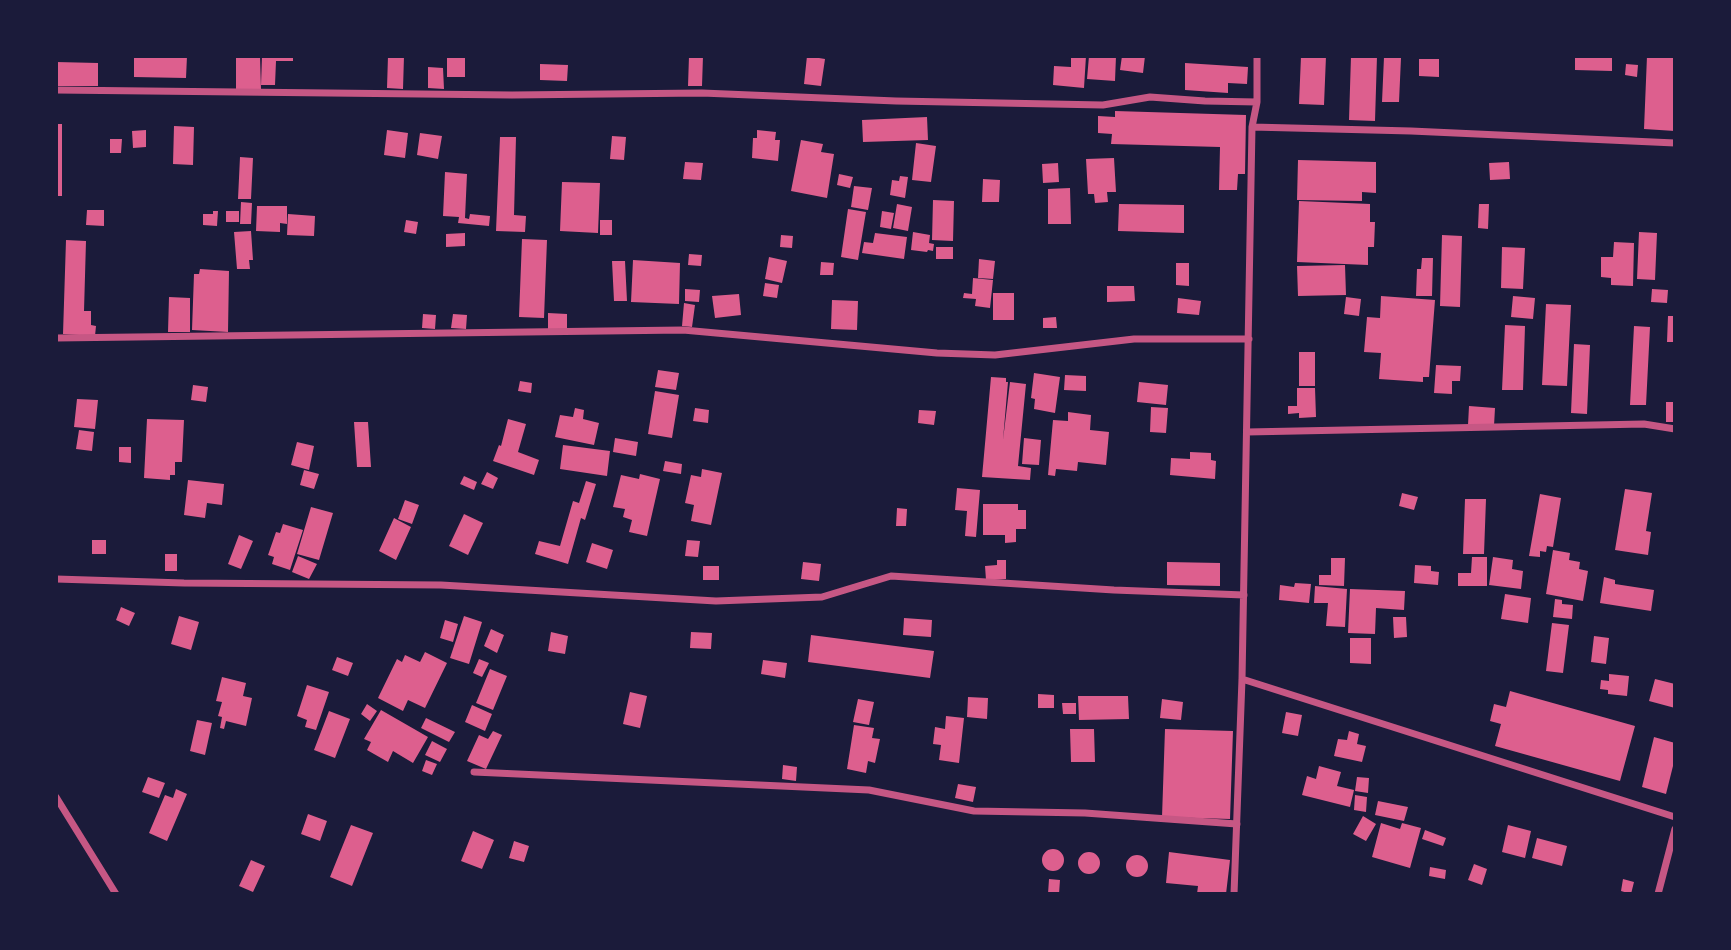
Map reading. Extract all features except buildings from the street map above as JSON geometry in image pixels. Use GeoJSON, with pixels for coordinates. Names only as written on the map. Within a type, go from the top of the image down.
{"type":"FeatureCollection","features":[{"type":"Feature","properties":{"kind":"street"},"geometry":{"type":"LineString","coordinates":[[1234,894],[1242,679],[1252,127],[1257,102],[1256,56]]}},
{"type":"Feature","properties":{"kind":"street"},"geometry":{"type":"LineString","coordinates":[[56,90],[512,95],[702,93],[896,101],[1103,105],[1150,97],[1257,102]]}},
{"type":"Feature","properties":{"kind":"street"},"geometry":{"type":"LineString","coordinates":[[1252,127],[1675,143]]}},
{"type":"Feature","properties":{"kind":"street"},"geometry":{"type":"LineString","coordinates":[[56,338],[683,330],[937,353],[995,355],[1134,339],[1249,339]]}},
{"type":"Feature","properties":{"kind":"street"},"geometry":{"type":"LineString","coordinates":[[1247,432],[1644,424],[1675,429]]}},
{"type":"Feature","properties":{"kind":"street"},"geometry":{"type":"LineString","coordinates":[[56,579],[441,585],[716,601],[822,597],[891,576],[1244,595]]}},
{"type":"Feature","properties":{"kind":"street"},"geometry":{"type":"LineString","coordinates":[[1242,679],[1675,817]]}},
{"type":"Feature","properties":{"kind":"street"},"geometry":{"type":"LineString","coordinates":[[474,772],[869,790],[974,811],[1085,813],[1237,824]]}},
{"type":"Feature","properties":{"kind":"street"},"geometry":{"type":"LineString","coordinates":[[56,797],[116,894]]}},
{"type":"Feature","properties":{"kind":"street"},"geometry":{"type":"LineString","coordinates":[[1658,894],[1675,829]]}}]}
